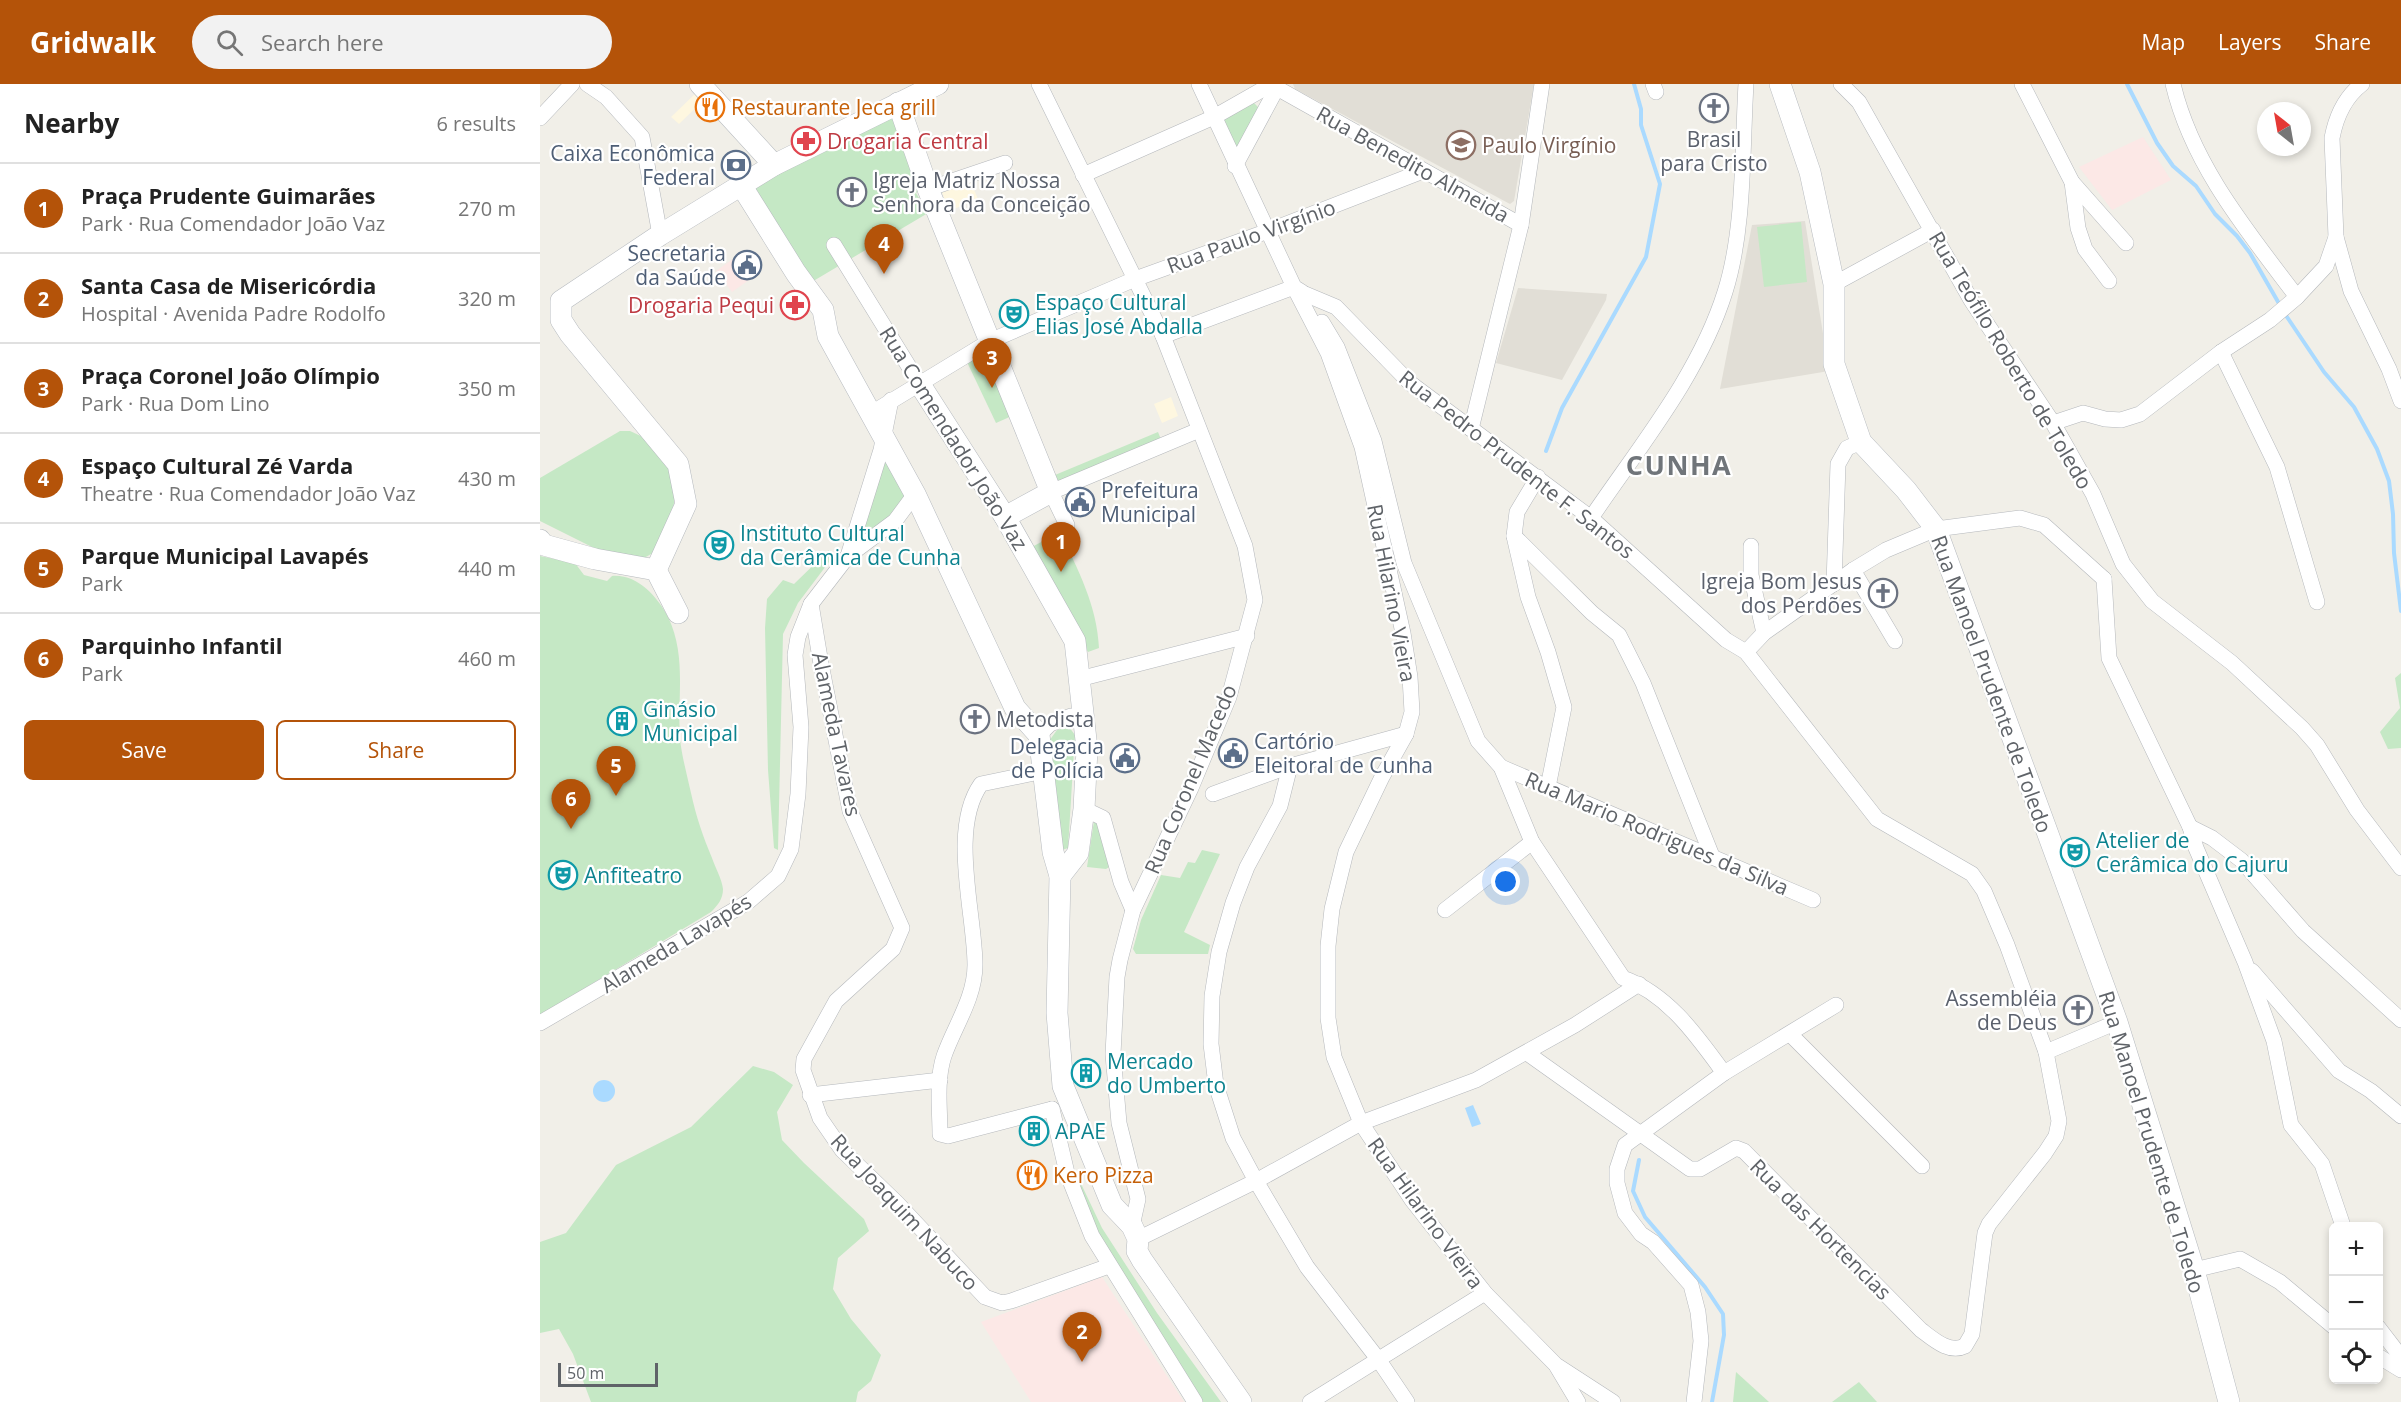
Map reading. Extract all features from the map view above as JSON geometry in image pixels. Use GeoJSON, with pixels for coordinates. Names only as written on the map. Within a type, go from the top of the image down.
{"type":"FeatureCollection","features":[{"type":"Feature","properties":{"kind":"street"},"geometry":{"type":"LineString","coordinates":[[540,118],[572,84]]}},
{"type":"Feature","properties":{"kind":"street"},"geometry":{"type":"LineString","coordinates":[[587,84],[606,97],[642,137],[660,235]]}},
{"type":"Feature","properties":{"kind":"street"},"geometry":{"type":"LineString","coordinates":[[700,84],[774,165]]}},
{"type":"Feature","properties":{"kind":"street"},"geometry":{"type":"LineString","coordinates":[[656,570],[686,504],[678,464],[570,334],[561,320],[561,301],[660,235],[774,165],[938,84]]}},
{"type":"Feature","properties":{"kind":"street","name":"Rua Coronel Macedo"},"geometry":{"type":"LineString","coordinates":[[1039,84],[1163,336],[1245,546],[1255,600],[1229,697],[1215,733],[1133,910],[1117,977],[1113,1054],[1119,1123],[1138,1199],[1135,1233]]}},
{"type":"Feature","properties":{"kind":"street","name":"Rua Hilarino Vieira"},"geometry":{"type":"LineString","coordinates":[[1199,84],[1235,166],[1300,290],[1328,353],[1362,447],[1403,633],[1410,677],[1412,712],[1406,734],[1377,787],[1346,852],[1332,909],[1328,946],[1328,1018],[1334,1057],[1361,1123],[1412,1200],[1485,1293],[1556,1365],[1613,1402]]}},
{"type":"Feature","properties":{"kind":"street"},"geometry":{"type":"LineString","coordinates":[[1472,429],[1521,225],[1542,84]]}},
{"type":"Feature","properties":{"kind":"street"},"geometry":{"type":"LineString","coordinates":[[1591,518],[1696,358],[1725,291],[1732,266],[1742,188],[1746,84]]}},
{"type":"Feature","properties":{"kind":"street","name":"Rua Manoel Prudente de Toledo"},"geometry":{"type":"LineString","coordinates":[[1780,84],[1810,172],[1834,284],[1834,364],[1861,442],[1906,490],[1936,529],[2116,1023],[2194,1269],[2229,1402]]}},
{"type":"Feature","properties":{"kind":"street","name":"Rua Teófilo Roberto de Toledo"},"geometry":{"type":"LineString","coordinates":[[1841,84],[1859,102],[1971,300],[2053,423],[2093,494],[2123,564],[2152,601],[2232,663],[2310,736],[2334,770],[2357,810],[2401,868]]}},
{"type":"Feature","properties":{"kind":"street"},"geometry":{"type":"LineString","coordinates":[[2022,84],[2072,182],[2126,243]]}},
{"type":"Feature","properties":{"kind":"street"},"geometry":{"type":"LineString","coordinates":[[2174,84],[2183,121],[2203,159],[2236,216],[2294,299]]}},
{"type":"Feature","properties":{"kind":"street"},"geometry":{"type":"LineString","coordinates":[[2362,84],[2341,109],[2332,138],[2336,237],[2351,291],[2389,369],[2401,401]]}},
{"type":"Feature","properties":{"kind":"street"},"geometry":{"type":"LineString","coordinates":[[1083,175],[1214,117],[1275,85]]}},
{"type":"Feature","properties":{"kind":"street"},"geometry":{"type":"LineString","coordinates":[[1235,166],[1275,85]]}},
{"type":"Feature","properties":{"kind":"street","name":"Rua Benedito Almeida"},"geometry":{"type":"LineString","coordinates":[[1275,85],[1521,225]]}},
{"type":"Feature","properties":{"kind":"street"},"geometry":{"type":"LineString","coordinates":[[898,103],[928,189],[1051,492],[1067,525]]}},
{"type":"Feature","properties":{"kind":"street"},"geometry":{"type":"LineString","coordinates":[[928,189],[1005,163]]}},
{"type":"Feature","properties":{"kind":"street","name":"Rua Paulo Virgínio"},"geometry":{"type":"LineString","coordinates":[[919,383],[990,341],[1135,279],[1423,171]]}},
{"type":"Feature","properties":{"kind":"street"},"geometry":{"type":"LineString","coordinates":[[2072,182],[2085,249],[2109,281]]}},
{"type":"Feature","properties":{"kind":"street"},"geometry":{"type":"LineString","coordinates":[[741,185],[822,310],[828,336],[915,494],[1015,708],[1039,735],[1053,852],[1060,876],[1057,1013],[1063,1086],[1112,1205],[1135,1233],[1137,1251],[1142,1260],[1241,1402]]}},
{"type":"Feature","properties":{"kind":"street"},"geometry":{"type":"LineString","coordinates":[[1834,284],[1933,230]]}},
{"type":"Feature","properties":{"kind":"street"},"geometry":{"type":"LineString","coordinates":[[2053,423],[2083,413],[2105,419],[2121,420],[2140,414],[2221,352],[2270,320],[2294,299],[2325,266],[2336,237]]}},
{"type":"Feature","properties":{"kind":"street","name":"Rua Comendador João Vaz"},"geometry":{"type":"LineString","coordinates":[[834,245],[1005,517],[1075,641],[1087,749],[1084,809],[1078,853],[1060,876]]}},
{"type":"Feature","properties":{"kind":"street"},"geometry":{"type":"LineString","coordinates":[[1163,336],[1300,290]]}},
{"type":"Feature","properties":{"kind":"street","name":"Rua Hilarino Vieira"},"geometry":{"type":"LineString","coordinates":[[1300,290],[1337,347],[1374,441],[1404,562],[1478,741],[1501,767]]}},
{"type":"Feature","properties":{"kind":"street","name":"Rua Pedro Prudente F. Santos"},"geometry":{"type":"LineString","coordinates":[[1300,290],[1336,307],[1410,383],[1591,518],[1726,640],[1746,652],[1877,819],[1972,874],[1984,891],[2000,926],[2046,1052],[2058,1111],[2056,1136],[1989,1224],[1985,1233],[1972,1334],[1963,1348]]}},
{"type":"Feature","properties":{"kind":"street"},"geometry":{"type":"LineString","coordinates":[[2221,352],[2277,467],[2317,602]]}},
{"type":"Feature","properties":{"kind":"street"},"geometry":{"type":"LineString","coordinates":[[870,414],[919,383]]}},
{"type":"Feature","properties":{"kind":"street"},"geometry":{"type":"LineString","coordinates":[[848,556],[884,438],[891,400]]}},
{"type":"Feature","properties":{"kind":"street"},"geometry":{"type":"LineString","coordinates":[[1005,517],[1051,492],[1199,430]]}},
{"type":"Feature","properties":{"kind":"street"},"geometry":{"type":"LineString","coordinates":[[1834,584],[1838,464],[1847,448],[1861,442]]}},
{"type":"Feature","properties":{"kind":"street"},"geometry":{"type":"LineString","coordinates":[[1538,477],[1517,513],[1514,536],[1528,597],[1548,652],[1564,707],[1548,787]]}},
{"type":"Feature","properties":{"kind":"street","name":"Alameda Lavapés"},"geometry":{"type":"LineString","coordinates":[[540,1023],[748,902],[778,876],[791,849],[798,794],[801,727],[795,655],[798,637],[811,604],[848,556],[895,521],[915,494]]}},
{"type":"Feature","properties":{"kind":"street"},"geometry":{"type":"LineString","coordinates":[[1746,652],[1764,633],[1853,570],[1886,550],[1936,529],[2020,518],[2044,525],[2104,579],[2109,658],[2190,827],[2196,848],[2245,962],[2274,1041],[2291,1125],[2322,1164],[2341,1222]]}},
{"type":"Feature","properties":{"kind":"street"},"geometry":{"type":"LineString","coordinates":[[1514,536],[1592,613],[1619,634],[1643,683],[1712,856]]}},
{"type":"Feature","properties":{"kind":"street"},"geometry":{"type":"LineString","coordinates":[[541,544],[596,559],[656,570]]}},
{"type":"Feature","properties":{"kind":"street"},"geometry":{"type":"LineString","coordinates":[[1751,546],[1751,575],[1764,633]]}},
{"type":"Feature","properties":{"kind":"street"},"geometry":{"type":"LineString","coordinates":[[2104,579],[2123,564]]}},
{"type":"Feature","properties":{"kind":"street"},"geometry":{"type":"LineString","coordinates":[[656,570],[678,613]]}},
{"type":"Feature","properties":{"kind":"street"},"geometry":{"type":"LineString","coordinates":[[1853,570],[1895,641]]}},
{"type":"Feature","properties":{"kind":"street","name":"Alameda Tavares"},"geometry":{"type":"LineString","coordinates":[[811,604],[850,811],[902,928]]}},
{"type":"Feature","properties":{"kind":"street"},"geometry":{"type":"LineString","coordinates":[[1079,678],[1246,636]]}},
{"type":"Feature","properties":{"kind":"street"},"geometry":{"type":"LineString","coordinates":[[1039,735],[1050,724],[1071,716],[1083,723]]}},
{"type":"Feature","properties":{"kind":"street"},"geometry":{"type":"LineString","coordinates":[[1213,794],[1290,766],[1406,734]]}},
{"type":"Feature","properties":{"kind":"street"},"geometry":{"type":"LineString","coordinates":[[1290,766],[1280,806],[1246,867],[1219,952],[1212,996],[1211,1044],[1216,1086],[1233,1138],[1307,1267],[1378,1359],[1407,1402]]}},
{"type":"Feature","properties":{"kind":"street"},"geometry":{"type":"LineString","coordinates":[[1501,767],[1532,842],[1623,978],[1639,984],[1687,1023],[1724,1073]]}},
{"type":"Feature","properties":{"kind":"street","name":"Rua Mario Rodrigues da Silva"},"geometry":{"type":"LineString","coordinates":[[1501,767],[1813,900]]}},
{"type":"Feature","properties":{"kind":"street"},"geometry":{"type":"LineString","coordinates":[[1044,771],[981,784],[972,800],[966,833],[966,871],[975,967],[966,1005],[944,1057],[940,1080],[940,1134],[948,1136],[1052,1109]]}},
{"type":"Feature","properties":{"kind":"street"},"geometry":{"type":"LineString","coordinates":[[1084,809],[1103,818],[1121,882],[1133,910]]}},
{"type":"Feature","properties":{"kind":"street"},"geometry":{"type":"LineString","coordinates":[[2190,827],[2212,838],[2241,860],[2303,931],[2401,1020]]}},
{"type":"Feature","properties":{"kind":"street"},"geometry":{"type":"LineString","coordinates":[[1445,910],[1532,842]]}},
{"type":"Feature","properties":{"kind":"street","name":"Rua Joaquim Nabuco"},"geometry":{"type":"LineString","coordinates":[[902,928],[893,949],[836,1001],[804,1059],[803,1070],[820,1118],[842,1150],[897,1203],[985,1297],[1002,1303],[1011,1301],[1109,1266]]}},
{"type":"Feature","properties":{"kind":"street"},"geometry":{"type":"LineString","coordinates":[[2245,962],[2339,1071],[2371,1091],[2401,1116]]}},
{"type":"Feature","properties":{"kind":"street"},"geometry":{"type":"LineString","coordinates":[[1135,1233],[1256,1181],[1361,1123],[1476,1080],[1527,1053],[1639,984]]}},
{"type":"Feature","properties":{"kind":"street"},"geometry":{"type":"LineString","coordinates":[[1694,1402],[1701,1341],[1698,1312],[1691,1285],[1653,1242],[1641,1234],[1624,1213],[1617,1183],[1617,1169],[1625,1145],[1724,1073],[1836,1005]]}},
{"type":"Feature","properties":{"kind":"street"},"geometry":{"type":"LineString","coordinates":[[2046,1052],[2116,1023]]}},
{"type":"Feature","properties":{"kind":"street"},"geometry":{"type":"LineString","coordinates":[[1790,1034],[1922,1166]]}},
{"type":"Feature","properties":{"kind":"street","name":"Rua das Hortencias"},"geometry":{"type":"LineString","coordinates":[[1527,1053],[1639,1135],[1690,1169],[1700,1169],[1736,1148],[1744,1151],[1921,1330],[1953,1349],[1963,1348]]}},
{"type":"Feature","properties":{"kind":"street"},"geometry":{"type":"LineString","coordinates":[[810,1095],[940,1080]]}},
{"type":"Feature","properties":{"kind":"street"},"geometry":{"type":"LineString","coordinates":[[1063,1086],[1052,1109],[1076,1198],[1088,1228],[1109,1266],[1195,1402]]}},
{"type":"Feature","properties":{"kind":"street"},"geometry":{"type":"LineString","coordinates":[[2194,1269],[2240,1259],[2280,1282],[2329,1323]]}},
{"type":"Feature","properties":{"kind":"street"},"geometry":{"type":"LineString","coordinates":[[1310,1402],[1485,1293]]}},
{"type":"Feature","properties":{"kind":"street"},"geometry":{"type":"LineString","coordinates":[[2381,1330],[2401,1357]]}},
{"type":"Feature","properties":{"kind":"street"},"geometry":{"type":"LineString","coordinates":[[2383,1359],[2401,1370]]}},
{"type":"Feature","properties":{"kind":"street"},"geometry":{"type":"LineString","coordinates":[[1556,1365],[1578,1402]]}},
{"type":"Feature","properties":{"kind":"shaded area","name":"Paulo Virgínio"},"geometry":{"type":"Polygon","coordinates":[[[1293,84],[1534,84],[1514,201],[1510,204],[1295,89],[1293,84]]]}},
{"type":"Feature","properties":{"kind":"shaded area"},"geometry":{"type":"Polygon","coordinates":[[[699,90],[706,98],[679,124],[671,117],[699,90]]]}},
{"type":"Feature","properties":{"kind":"shaded area"},"geometry":{"type":"Polygon","coordinates":[[[2143,137],[2171,180],[2112,210],[2079,167],[2143,137]]]}},
{"type":"Feature","properties":{"kind":"shaded area"},"geometry":{"type":"Polygon","coordinates":[[[970,180],[978,199],[949,211],[942,192],[970,180]]]}},
{"type":"Feature","properties":{"kind":"shaded area"},"geometry":{"type":"Polygon","coordinates":[[[1805,221],[1829,371],[1720,389],[1752,225],[1805,221]]]}},
{"type":"Feature","properties":{"kind":"shaded area"},"geometry":{"type":"Polygon","coordinates":[[[733,259],[749,280],[732,292],[716,271],[733,259]]]}},
{"type":"Feature","properties":{"kind":"shaded area"},"geometry":{"type":"Polygon","coordinates":[[[1518,288],[1607,294],[1606,300],[1562,380],[1496,363],[1518,288]]]}},
{"type":"Feature","properties":{"kind":"shaded area"},"geometry":{"type":"Polygon","coordinates":[[[1171,397],[1178,416],[1162,423],[1154,404],[1171,397]]]}},
{"type":"Feature","properties":{"kind":"shaded area"},"geometry":{"type":"Polygon","coordinates":[[[1102,1277],[1184,1402],[1031,1402],[981,1322],[1102,1277]]]}},
{"type":"Feature","properties":{"kind":"green space"},"geometry":{"type":"Polygon","coordinates":[[[1253,102],[1259,108],[1240,149],[1235,148],[1223,122],[1224,117],[1253,102]]]}},
{"type":"Feature","properties":{"kind":"green space"},"geometry":{"type":"Polygon","coordinates":[[[888,118],[895,120],[919,190],[916,193],[928,213],[810,283],[756,189],[757,183],[888,118]]]}},
{"type":"Feature","properties":{"kind":"green space"},"geometry":{"type":"Polygon","coordinates":[[[1801,222],[1807,282],[1764,287],[1757,227],[1801,222]]]}},
{"type":"Feature","properties":{"kind":"green space"},"geometry":{"type":"Polygon","coordinates":[[[986,350],[1014,415],[996,423],[967,362],[986,350]]]}},
{"type":"Feature","properties":{"kind":"green space"},"geometry":{"type":"Polygon","coordinates":[[[620,431],[630,431],[643,437],[670,464],[674,480],[674,503],[670,523],[653,553],[644,558],[596,549],[540,521],[540,478],[620,431]]]}},
{"type":"Feature","properties":{"kind":"green space"},"geometry":{"type":"Polygon","coordinates":[[[1158,432],[1162,442],[1059,485],[1055,475],[1158,432]]]}},
{"type":"Feature","properties":{"kind":"green space"},"geometry":{"type":"Polygon","coordinates":[[[885,460],[906,495],[905,500],[875,531],[864,537],[861,535],[885,460]]]}},
{"type":"Feature","properties":{"kind":"green space"},"geometry":{"type":"Polygon","coordinates":[[[1060,532],[1086,588],[1095,617],[1099,648],[1088,652],[1030,548],[1060,532]]]}},
{"type":"Feature","properties":{"kind":"green space"},"geometry":{"type":"Polygon","coordinates":[[[829,550],[829,562],[798,603],[783,634],[778,850],[774,848],[768,770],[765,628],[767,599],[783,580],[794,584],[829,550]]]}},
{"type":"Feature","properties":{"kind":"green space"},"geometry":{"type":"Polygon","coordinates":[[[540,556],[575,563],[584,575],[607,581],[612,576],[630,579],[652,594],[668,617],[674,632],[679,662],[679,723],[683,759],[697,818],[723,889],[720,902],[711,912],[540,1015],[540,556]]]}},
{"type":"Feature","properties":{"kind":"green space"},"geometry":{"type":"Polygon","coordinates":[[[2401,673],[2401,748],[2388,749],[2380,732],[2400,708],[2395,678],[2401,673]]]}},
{"type":"Feature","properties":{"kind":"green space"},"geometry":{"type":"Polygon","coordinates":[[[1069,727],[1075,735],[1068,848],[1062,850],[1049,741],[1057,730],[1069,727]]]}},
{"type":"Feature","properties":{"kind":"green space"},"geometry":{"type":"Polygon","coordinates":[[[1094,821],[1098,821],[1112,865],[1106,869],[1087,867],[1094,821]]]}},
{"type":"Feature","properties":{"kind":"green space"},"geometry":{"type":"Polygon","coordinates":[[[1202,850],[1220,854],[1184,932],[1210,945],[1208,954],[1136,954],[1133,949],[1141,920],[1161,875],[1180,878],[1188,862],[1195,863],[1202,850]]]}},
{"type":"Feature","properties":{"kind":"green space"},"geometry":{"type":"Polygon","coordinates":[[[753,1066],[774,1072],[793,1085],[777,1112],[782,1140],[864,1219],[869,1231],[838,1258],[833,1289],[851,1319],[881,1355],[871,1381],[858,1392],[856,1402],[591,1402],[573,1354],[559,1329],[540,1333],[540,1242],[566,1233],[616,1165],[691,1127],[753,1066]]]}},
{"type":"Feature","properties":{"kind":"green space"},"geometry":{"type":"Polygon","coordinates":[[[1066,1152],[1102,1228],[1157,1313],[1221,1402],[1201,1402],[1094,1230],[1066,1152]]]}},
{"type":"Feature","properties":{"kind":"green space"},"geometry":{"type":"Polygon","coordinates":[[[1736,1372],[1769,1402],[1733,1402],[1736,1372]]]}},
{"type":"Feature","properties":{"kind":"green space"},"geometry":{"type":"Polygon","coordinates":[[[1859,1382],[1877,1402],[1832,1402],[1859,1382]]]}},
{"type":"Feature","properties":{"kind":"water"},"geometry":{"type":"Polygon","coordinates":[[[604,1080],[612,1083],[615,1091],[612,1099],[604,1102],[596,1099],[593,1091],[596,1083],[604,1080]]]}},
{"type":"Feature","properties":{"kind":"water"},"geometry":{"type":"Polygon","coordinates":[[[1473,1105],[1481,1124],[1472,1127],[1465,1108],[1473,1105]]]}},
{"type":"Feature","properties":{"kind":"waterway"},"geometry":{"type":"LineString","coordinates":[[1546,451],[1562,408],[1646,257],[1660,184],[1641,125],[1641,109],[1634,84]]}},
{"type":"Feature","properties":{"kind":"waterway"},"geometry":{"type":"LineString","coordinates":[[2127,84],[2157,143],[2173,166],[2196,186],[2215,214],[2250,253],[2281,307]]}},
{"type":"Feature","properties":{"kind":"waterway"},"geometry":{"type":"LineString","coordinates":[[2285,314],[2324,372],[2354,407],[2377,449],[2389,481],[2401,611]]}},
{"type":"Feature","properties":{"kind":"waterway"},"geometry":{"type":"LineString","coordinates":[[1639,1160],[1633,1191],[1645,1217],[1705,1287],[1723,1314],[1724,1335],[1712,1402]]}},
{"type":"Feature","properties":{"kind":"place","name":"Restaurante Jeca grill"},"geometry":{"type":"Point","coordinates":[710,107]}},
{"type":"Feature","properties":{"kind":"place","name":"Brasil para Cristo"},"geometry":{"type":"Point","coordinates":[1714,108]}},
{"type":"Feature","properties":{"kind":"place","name":"Drogaria Central"},"geometry":{"type":"Point","coordinates":[806,141]}},
{"type":"Feature","properties":{"kind":"place","name":"Paulo Virgínio"},"geometry":{"type":"Point","coordinates":[1461,145]}},
{"type":"Feature","properties":{"kind":"place","name":"Caixa Econômica Federal"},"geometry":{"type":"Point","coordinates":[736,165]}},
{"type":"Feature","properties":{"kind":"place","name":"Igreja Matriz Nossa Senhora da Conceição"},"geometry":{"type":"Point","coordinates":[852,192]}},
{"type":"Feature","properties":{"kind":"place","name":"Secretaria da Saúde"},"geometry":{"type":"Point","coordinates":[747,265]}},
{"type":"Feature","properties":{"kind":"place","name":"Espaço Cultural Zé Varda"},"geometry":{"type":"Point","coordinates":[884,274]}},
{"type":"Feature","properties":{"kind":"place","name":"Drogaria Pequi"},"geometry":{"type":"Point","coordinates":[795,305]}},
{"type":"Feature","properties":{"kind":"place","name":"Espaço Cultural Elias José Abdalla"},"geometry":{"type":"Point","coordinates":[1014,314]}},
{"type":"Feature","properties":{"kind":"place","name":"Praça Coronel João Olímpio"},"geometry":{"type":"Point","coordinates":[992,388]}},
{"type":"Feature","properties":{"kind":"place","name":"Prefeitura Municipal"},"geometry":{"type":"Point","coordinates":[1080,502]}},
{"type":"Feature","properties":{"kind":"place","name":"Instituto Cultural da Cerâmica de Cunha"},"geometry":{"type":"Point","coordinates":[719,545]}},
{"type":"Feature","properties":{"kind":"place","name":"Praça Prudente Guimarães"},"geometry":{"type":"Point","coordinates":[1061,572]}},
{"type":"Feature","properties":{"kind":"place","name":"Igreja Bom Jesus dos Perdões"},"geometry":{"type":"Point","coordinates":[1883,593]}},
{"type":"Feature","properties":{"kind":"place","name":"Metodista"},"geometry":{"type":"Point","coordinates":[975,719]}},
{"type":"Feature","properties":{"kind":"place","name":"Ginásio Municipal"},"geometry":{"type":"Point","coordinates":[622,721]}},
{"type":"Feature","properties":{"kind":"place","name":"Cartório Eleitoral de Cunha"},"geometry":{"type":"Point","coordinates":[1233,753]}},
{"type":"Feature","properties":{"kind":"place","name":"Delegacia de Polícia"},"geometry":{"type":"Point","coordinates":[1125,758]}},
{"type":"Feature","properties":{"kind":"place","name":"Parque Municipal Lavapés"},"geometry":{"type":"Point","coordinates":[616,796]}},
{"type":"Feature","properties":{"kind":"place","name":"Parquinho Infantil"},"geometry":{"type":"Point","coordinates":[571,829]}},
{"type":"Feature","properties":{"kind":"place","name":"Atelier de Cerâmica do Cajuru"},"geometry":{"type":"Point","coordinates":[2075,852]}},
{"type":"Feature","properties":{"kind":"place","name":"Anfiteatro"},"geometry":{"type":"Point","coordinates":[563,875]}},
{"type":"Feature","properties":{"kind":"place","name":"Assembléia de Deus"},"geometry":{"type":"Point","coordinates":[2078,1010]}},
{"type":"Feature","properties":{"kind":"place","name":"Mercado do Umberto"},"geometry":{"type":"Point","coordinates":[1086,1073]}},
{"type":"Feature","properties":{"kind":"place","name":"APAE"},"geometry":{"type":"Point","coordinates":[1034,1131]}},
{"type":"Feature","properties":{"kind":"place","name":"Kero Pizza"},"geometry":{"type":"Point","coordinates":[1032,1175]}},
{"type":"Feature","properties":{"kind":"place","name":"Santa Casa de Misericórdia"},"geometry":{"type":"Point","coordinates":[1082,1362]}},
{"type":"Feature","properties":{"kind":"district","name":"CUNHA"},"geometry":{"type":"Point","coordinates":[1679,464]}}]}
